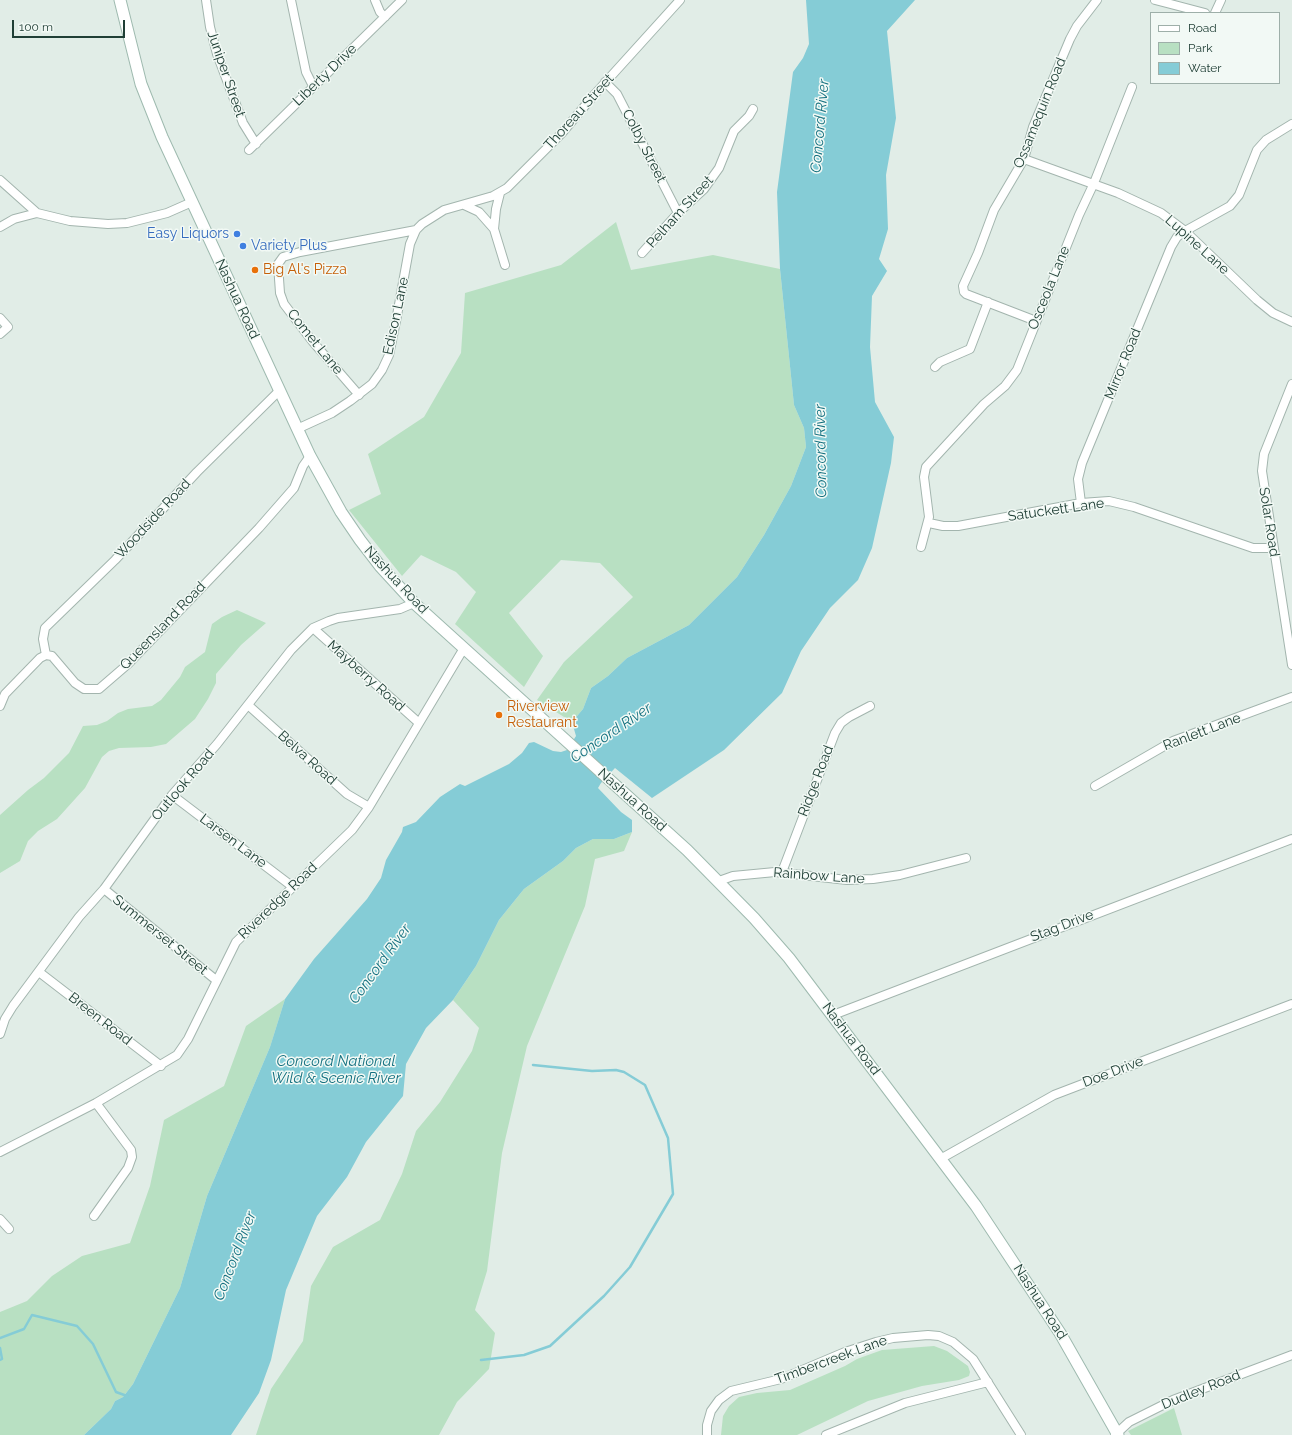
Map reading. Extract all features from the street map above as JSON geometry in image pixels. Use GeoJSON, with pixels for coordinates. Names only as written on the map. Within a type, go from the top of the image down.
{"type":"FeatureCollection","features":[{"type":"Feature","properties":{"kind":"main road","name":"Nashua Road"},"geometry":{"type":"LineString","coordinates":[[120,0],[134,62],[146,102],[310,456],[337,506],[360,540],[380,566],[414,603],[564,737],[719,881],[789,958],[942,1158],[1042,1304],[1077,1360],[1117,1434]]}},
{"type":"Feature","properties":{"kind":"street","name":"Juniper Street"},"geometry":{"type":"LineString","coordinates":[[206,0],[210,27],[217,54],[253,147]]}},
{"type":"Feature","properties":{"kind":"street"},"geometry":{"type":"LineString","coordinates":[[291,0],[306,72],[314,86]]}},
{"type":"Feature","properties":{"kind":"street"},"geometry":{"type":"LineString","coordinates":[[375,0],[377,7],[385,18]]}},
{"type":"Feature","properties":{"kind":"street","name":"Liberty Drive"},"geometry":{"type":"LineString","coordinates":[[253,147],[402,0]]}},
{"type":"Feature","properties":{"kind":"street","name":"Thoreau Street"},"geometry":{"type":"LineString","coordinates":[[416,230],[436,213],[500,193],[514,182],[562,133],[605,82],[680,0]]}},
{"type":"Feature","properties":{"kind":"street","name":"Ossamequin Road"},"geometry":{"type":"LineString","coordinates":[[988,302],[966,294],[963,289],[964,282],[978,253],[994,210],[1024,159],[1033,127],[1070,39],[1077,26],[1098,0]]}},
{"type":"Feature","properties":{"kind":"street"},"geometry":{"type":"LineString","coordinates":[[1155,0],[1200,12]]}},
{"type":"Feature","properties":{"kind":"street"},"geometry":{"type":"LineString","coordinates":[[1215,12],[1221,0]]}},
{"type":"Feature","properties":{"kind":"street","name":"Colby Street"},"geometry":{"type":"LineString","coordinates":[[605,82],[617,94],[678,213]]}},
{"type":"Feature","properties":{"kind":"street","name":"Osceola Lane"},"geometry":{"type":"LineString","coordinates":[[929,523],[929,511],[924,477],[928,464],[984,404],[1012,378],[1079,215],[1094,183],[1132,87]]}},
{"type":"Feature","properties":{"kind":"street","name":"Pelham Street"},"geometry":{"type":"LineString","coordinates":[[642,253],[678,213],[696,198],[712,178],[724,157],[731,136],[749,116],[753,109]]}},
{"type":"Feature","properties":{"kind":"street","name":"Mirror Road"},"geometry":{"type":"LineString","coordinates":[[1081,503],[1078,480],[1082,463],[1171,247],[1177,237],[1185,231],[1230,206],[1239,195],[1257,150],[1266,140],[1292,124]]}},
{"type":"Feature","properties":{"kind":"street","name":"Lupine Lane"},"geometry":{"type":"LineString","coordinates":[[1024,159],[1094,183],[1161,213],[1185,231],[1257,300],[1273,313],[1292,322]]}},
{"type":"Feature","properties":{"kind":"street"},"geometry":{"type":"LineString","coordinates":[[0,180],[37,213],[70,221],[108,224],[149,218],[167,214],[192,202]]}},
{"type":"Feature","properties":{"kind":"street"},"geometry":{"type":"LineString","coordinates":[[500,193],[496,209],[494,229],[505,264]]}},
{"type":"Feature","properties":{"kind":"street"},"geometry":{"type":"LineString","coordinates":[[464,205],[479,212],[494,229]]}},
{"type":"Feature","properties":{"kind":"street"},"geometry":{"type":"LineString","coordinates":[[0,227],[14,219],[37,213]]}},
{"type":"Feature","properties":{"kind":"street","name":"Comet Lane"},"geometry":{"type":"LineString","coordinates":[[359,395],[313,342],[282,301],[278,270],[279,261],[283,257],[300,252],[416,230]]}},
{"type":"Feature","properties":{"kind":"street","name":"Edison Lane"},"geometry":{"type":"LineString","coordinates":[[297,429],[332,413],[359,395],[378,377],[389,354],[401,300],[408,253],[416,230]]}},
{"type":"Feature","properties":{"kind":"street"},"geometry":{"type":"LineString","coordinates":[[935,368],[940,362],[970,349],[988,302],[1036,321]]}},
{"type":"Feature","properties":{"kind":"street"},"geometry":{"type":"LineString","coordinates":[[0,318],[8,327],[0,334]]}},
{"type":"Feature","properties":{"kind":"street","name":"Solar Road"},"geometry":{"type":"LineString","coordinates":[[1292,384],[1267,445],[1262,462],[1263,481],[1292,666]]}},
{"type":"Feature","properties":{"kind":"street","name":"Woodside Road"},"geometry":{"type":"LineString","coordinates":[[46,655],[42,639],[45,628],[115,560],[197,472],[280,390]]}},
{"type":"Feature","properties":{"kind":"street","name":"Queensland Road"},"geometry":{"type":"LineString","coordinates":[[46,655],[52,656],[75,682],[84,689],[99,689],[128,664],[181,610],[229,557],[259,528],[294,488],[303,466],[310,456]]}},
{"type":"Feature","properties":{"kind":"street","name":"Satuckett Lane"},"geometry":{"type":"LineString","coordinates":[[929,523],[943,526],[958,526],[1081,503],[1100,501],[1118,502],[1253,548],[1273,548]]}},
{"type":"Feature","properties":{"kind":"street"},"geometry":{"type":"LineString","coordinates":[[921,547],[929,523]]}},
{"type":"Feature","properties":{"kind":"street","name":"Outlook Road"},"geometry":{"type":"LineString","coordinates":[[0,1034],[9,1013],[79,917],[104,889],[172,795],[248,705],[291,650],[313,628],[338,618],[400,609],[414,603]]}},
{"type":"Feature","properties":{"kind":"street","name":"Mayberry Road"},"geometry":{"type":"LineString","coordinates":[[313,628],[419,724]]}},
{"type":"Feature","properties":{"kind":"street","name":"Riveredge Road"},"geometry":{"type":"LineString","coordinates":[[0,1152],[96,1103],[161,1066],[177,1055],[183,1048],[216,980],[239,939],[268,913],[352,830],[369,807],[464,648]]}},
{"type":"Feature","properties":{"kind":"street"},"geometry":{"type":"LineString","coordinates":[[0,706],[9,689],[40,658],[46,655]]}},
{"type":"Feature","properties":{"kind":"street","name":"Ranlett Lane"},"geometry":{"type":"LineString","coordinates":[[1095,786],[1173,741],[1292,697]]}},
{"type":"Feature","properties":{"kind":"street","name":"Belva Road"},"geometry":{"type":"LineString","coordinates":[[248,705],[347,794],[369,807]]}},
{"type":"Feature","properties":{"kind":"street","name":"Ridge Road"},"geometry":{"type":"LineString","coordinates":[[782,872],[835,733],[841,723],[870,706]]}},
{"type":"Feature","properties":{"kind":"street","name":"Larsen Lane"},"geometry":{"type":"LineString","coordinates":[[172,795],[293,887]]}},
{"type":"Feature","properties":{"kind":"street","name":"Stag Drive"},"geometry":{"type":"LineString","coordinates":[[833,1015],[1292,839]]}},
{"type":"Feature","properties":{"kind":"street","name":"Rainbow Lane"},"geometry":{"type":"LineString","coordinates":[[719,881],[733,876],[782,872],[835,879],[873,879],[900,875],[966,858]]}},
{"type":"Feature","properties":{"kind":"street","name":"Summerset Street"},"geometry":{"type":"LineString","coordinates":[[104,889],[216,980]]}},
{"type":"Feature","properties":{"kind":"street","name":"Breen Road"},"geometry":{"type":"LineString","coordinates":[[39,972],[161,1066]]}},
{"type":"Feature","properties":{"kind":"street","name":"Doe Drive"},"geometry":{"type":"LineString","coordinates":[[942,1158],[1018,1114],[1060,1093],[1292,1004]]}},
{"type":"Feature","properties":{"kind":"street"},"geometry":{"type":"LineString","coordinates":[[94,1216],[128,1168],[132,1157],[131,1150],[96,1103]]}},
{"type":"Feature","properties":{"kind":"street"},"geometry":{"type":"LineString","coordinates":[[0,1219],[9,1230]]}},
{"type":"Feature","properties":{"kind":"street","name":"Timbercreek Lane"},"geometry":{"type":"LineString","coordinates":[[707,1435],[707,1426],[711,1411],[719,1400],[731,1391],[782,1379],[860,1347],[893,1338],[928,1335],[946,1339],[967,1352],[988,1382],[1021,1435]]}},
{"type":"Feature","properties":{"kind":"street","name":"Dudley Road"},"geometry":{"type":"LineString","coordinates":[[1117,1434],[1129,1422],[1173,1400],[1292,1355]]}},
{"type":"Feature","properties":{"kind":"street"},"geometry":{"type":"LineString","coordinates":[[826,1435],[905,1403],[988,1382]]}},
{"type":"Feature","properties":{"kind":"green space"},"geometry":{"type":"Polygon","coordinates":[[[616,222],[631,270],[713,255],[780,269],[794,405],[804,428],[806,447],[791,486],[764,535],[737,577],[689,625],[627,658],[608,676],[591,688],[583,709],[572,722],[537,700],[564,662],[633,597],[600,563],[561,560],[509,613],[543,656],[524,687],[455,624],[476,592],[456,572],[421,555],[402,576],[349,510],[381,494],[368,454],[424,417],[461,353],[465,293],[561,265],[616,222]]]}},
{"type":"Feature","properties":{"kind":"green space"},"geometry":{"type":"Polygon","coordinates":[[[237,610],[266,623],[241,645],[216,674],[216,683],[195,719],[166,744],[151,747],[119,748],[109,751],[102,757],[85,788],[57,819],[38,831],[28,841],[20,861],[0,873],[0,815],[44,778],[69,753],[83,726],[97,725],[128,709],[152,706],[161,700],[180,677],[185,667],[205,652],[212,624],[222,617],[237,610]]]}},
{"type":"Feature","properties":{"kind":"green space"},"geometry":{"type":"Polygon","coordinates":[[[632,832],[624,851],[595,859],[585,906],[527,1046],[502,1153],[487,1271],[475,1310],[495,1333],[489,1369],[457,1402],[439,1435],[256,1435],[271,1389],[303,1341],[311,1286],[333,1247],[380,1220],[402,1174],[416,1131],[440,1102],[472,1051],[479,1028],[453,1000],[476,966],[499,920],[524,889],[563,861],[576,848],[593,839],[614,839],[632,832]]]}},
{"type":"Feature","properties":{"kind":"green space"},"geometry":{"type":"Polygon","coordinates":[[[285,999],[270,1047],[207,1196],[180,1288],[133,1384],[123,1397],[115,1401],[111,1409],[84,1435],[0,1435],[0,1312],[27,1301],[52,1276],[82,1256],[130,1243],[150,1186],[164,1120],[224,1086],[246,1026],[285,999]]]}},
{"type":"Feature","properties":{"kind":"green space"},"geometry":{"type":"Polygon","coordinates":[[[934,1346],[947,1351],[968,1366],[970,1372],[969,1376],[959,1380],[922,1386],[868,1401],[797,1435],[721,1435],[723,1416],[729,1406],[739,1397],[757,1393],[790,1390],[845,1366],[857,1359],[882,1350],[934,1346]]]}},
{"type":"Feature","properties":{"kind":"green space"},"geometry":{"type":"Polygon","coordinates":[[[1174,1408],[1182,1435],[1131,1435],[1128,1431],[1174,1408]]]}},
{"type":"Feature","properties":{"kind":"water","name":"Concord National Wild & Scenic River"},"geometry":{"type":"Polygon","coordinates":[[[806,0],[915,0],[887,31],[896,118],[886,175],[888,229],[879,259],[887,271],[872,296],[870,347],[875,402],[894,437],[891,463],[872,548],[858,580],[830,608],[801,651],[782,693],[724,750],[652,798],[615,768],[598,788],[621,812],[632,820],[632,832],[614,839],[593,839],[576,848],[563,861],[524,889],[499,920],[476,966],[453,1000],[426,1028],[406,1064],[403,1096],[366,1142],[347,1177],[317,1216],[286,1290],[271,1360],[259,1393],[231,1435],[84,1435],[111,1409],[115,1401],[123,1397],[133,1384],[180,1288],[207,1196],[270,1047],[285,999],[314,959],[367,899],[381,878],[386,860],[402,832],[403,827],[416,822],[440,797],[460,784],[465,786],[509,764],[522,753],[529,743],[534,742],[553,751],[561,752],[567,750],[576,736],[572,722],[583,709],[591,688],[608,676],[627,658],[689,625],[737,577],[764,535],[791,486],[806,447],[804,428],[794,405],[780,269],[777,192],[793,72],[803,58],[809,44],[806,0]]]}},
{"type":"Feature","properties":{"kind":"waterway"},"geometry":{"type":"LineString","coordinates":[[481,1360],[524,1355],[550,1346],[604,1296],[630,1267],[673,1194],[668,1138],[645,1085],[624,1072],[616,1070],[592,1071],[533,1065]]}},
{"type":"Feature","properties":{"kind":"waterway"},"geometry":{"type":"LineString","coordinates":[[0,1338],[24,1329],[32,1315],[77,1326],[93,1344],[116,1392],[127,1396]]}},
{"type":"Feature","properties":{"kind":"waterway"},"geometry":{"type":"LineString","coordinates":[[0,1348],[2,1359],[0,1360]]}},
{"type":"Feature","properties":{"kind":"place","name":"Easy Liquors"},"geometry":{"type":"Point","coordinates":[237,234]}},
{"type":"Feature","properties":{"kind":"place","name":"Variety Plus"},"geometry":{"type":"Point","coordinates":[243,246]}},
{"type":"Feature","properties":{"kind":"place","name":"Big Al's Pizza"},"geometry":{"type":"Point","coordinates":[255,270]}},
{"type":"Feature","properties":{"kind":"place","name":"Riverview Restaurant"},"geometry":{"type":"Point","coordinates":[499,715]}},
{"type":"Feature","properties":{"kind":"water label","name":"Concord River"},"geometry":{"type":"Point","coordinates":[820,126]}},
{"type":"Feature","properties":{"kind":"water label","name":"Concord River"},"geometry":{"type":"Point","coordinates":[821,451]}},
{"type":"Feature","properties":{"kind":"water label","name":"Concord River"},"geometry":{"type":"Point","coordinates":[611,733]}},
{"type":"Feature","properties":{"kind":"water label","name":"Concord River"},"geometry":{"type":"Point","coordinates":[380,964]}},
{"type":"Feature","properties":{"kind":"water label","name":"Concord River"},"geometry":{"type":"Point","coordinates":[235,1256]}}]}
